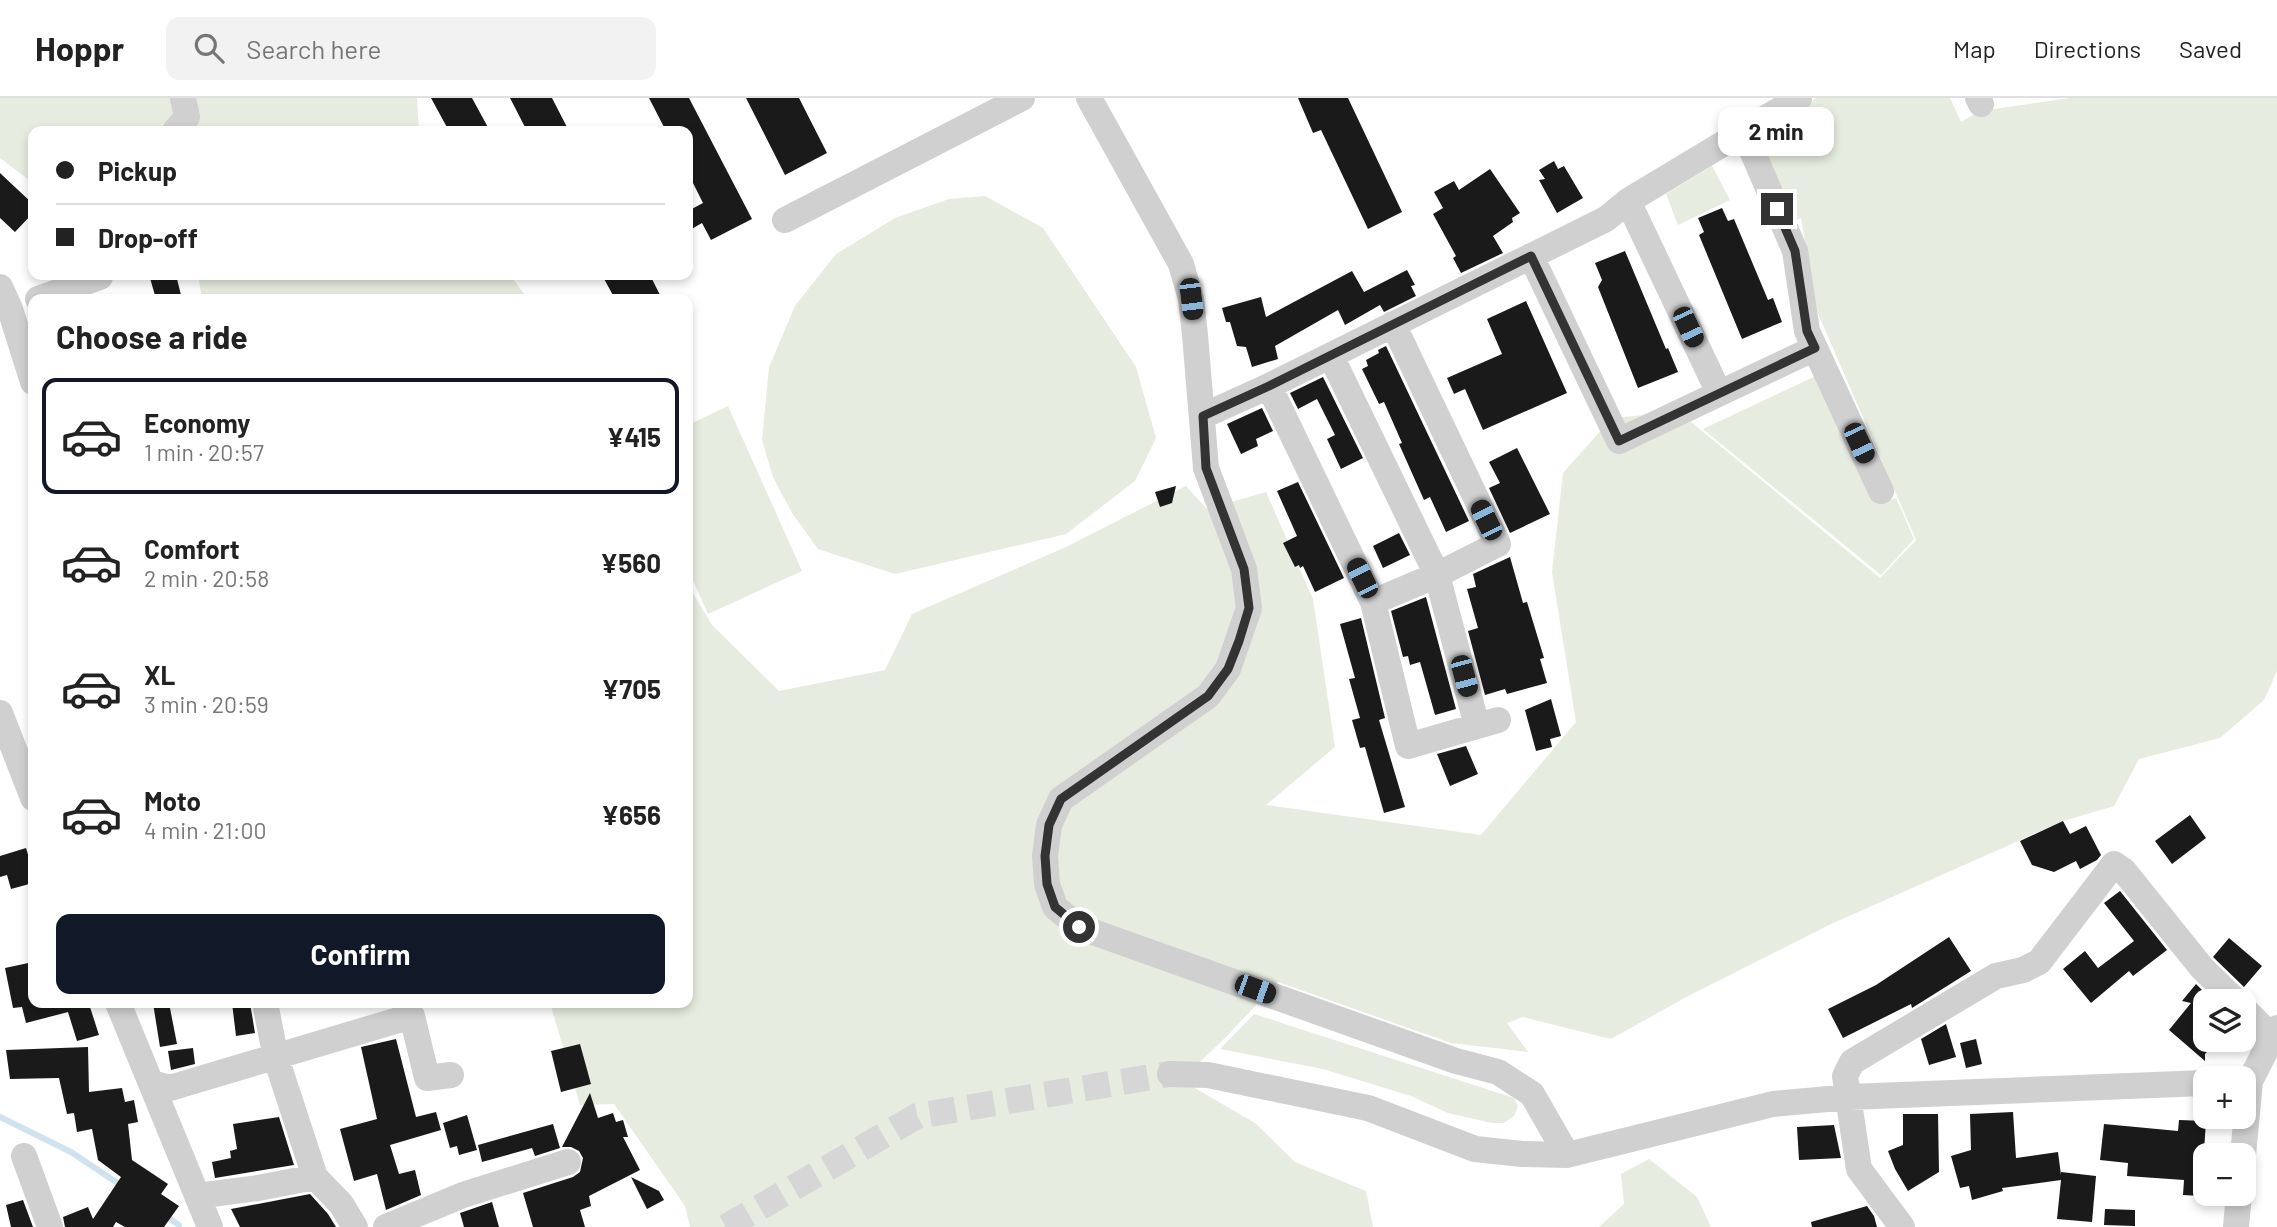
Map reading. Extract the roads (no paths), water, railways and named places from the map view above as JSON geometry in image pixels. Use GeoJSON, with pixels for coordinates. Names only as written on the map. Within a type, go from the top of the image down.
{"type":"FeatureCollection","features":[{"type":"Feature","properties":{"kind":"street"},"geometry":{"type":"LineString","coordinates":[[179,126],[187,117],[183,98]]}},
{"type":"Feature","properties":{"kind":"street"},"geometry":{"type":"LineString","coordinates":[[785,220],[1022,98]]}},
{"type":"Feature","properties":{"kind":"street"},"geometry":{"type":"LineString","coordinates":[[1089,98],[1181,264],[1191,299],[1206,468],[1244,569],[1249,608],[1228,669],[1208,696],[1061,799],[1049,825],[1045,856],[1047,884],[1055,907],[1079,927],[1456,1061],[1498,1072],[1532,1094],[1567,1155]]}},
{"type":"Feature","properties":{"kind":"street"},"geometry":{"type":"LineString","coordinates":[[1203,416],[1331,356],[1606,219],[1628,201],[1799,98]]}},
{"type":"Feature","properties":{"kind":"street"},"geometry":{"type":"LineString","coordinates":[[1744,132],[1795,251],[1807,331],[1881,491]]}},
{"type":"Feature","properties":{"kind":"street"},"geometry":{"type":"LineString","coordinates":[[1628,201],[1719,393]]}},
{"type":"Feature","properties":{"kind":"street"},"geometry":{"type":"LineString","coordinates":[[1531,256],[1619,441],[1815,348]]}},
{"type":"Feature","properties":{"kind":"street"},"geometry":{"type":"LineString","coordinates":[[43,294],[90,280]]}},
{"type":"Feature","properties":{"kind":"street"},"geometry":{"type":"LineString","coordinates":[[16,302],[28,358]]}},
{"type":"Feature","properties":{"kind":"street"},"geometry":{"type":"LineString","coordinates":[[1373,602],[1437,575],[1498,544],[1393,324]]}},
{"type":"Feature","properties":{"kind":"street"},"geometry":{"type":"LineString","coordinates":[[1269,386],[1373,602],[1408,746],[1488,723],[1437,575],[1331,356]]}},
{"type":"Feature","properties":{"kind":"street"},"geometry":{"type":"LineString","coordinates":[[0,713],[28,784]]}},
{"type":"Feature","properties":{"kind":"street"},"geometry":{"type":"LineString","coordinates":[[1902,1227],[1859,1169],[1845,1076],[1852,1062],[1996,976],[2022,970],[2039,962],[2114,864],[2124,871],[2202,968],[2224,989]]}},
{"type":"Feature","properties":{"kind":"street"},"geometry":{"type":"LineString","coordinates":[[120,1008],[210,1227]]}},
{"type":"Feature","properties":{"kind":"street"},"geometry":{"type":"LineString","coordinates":[[266,1008],[276,1058],[315,1177],[341,1205],[355,1227]]}},
{"type":"Feature","properties":{"kind":"street"},"geometry":{"type":"LineString","coordinates":[[152,1083],[170,1088],[412,1016],[427,1078],[451,1075]]}},
{"type":"Feature","properties":{"kind":"street"},"geometry":{"type":"LineString","coordinates":[[2256,1018],[2275,1032],[2256,1066]]}},
{"type":"Feature","properties":{"kind":"street"},"geometry":{"type":"LineString","coordinates":[[1170,1074],[1208,1075],[1368,1108],[1475,1149],[1567,1155],[1773,1104],[1850,1097],[2193,1083]]}},
{"type":"Feature","properties":{"kind":"street"},"geometry":{"type":"LineString","coordinates":[[24,1156],[50,1227]]}},
{"type":"Feature","properties":{"kind":"street"},"geometry":{"type":"LineString","coordinates":[[386,1227],[463,1195],[568,1162]]}},
{"type":"Feature","properties":{"kind":"street"},"geometry":{"type":"LineString","coordinates":[[197,1196],[315,1177]]}},
{"type":"Feature","properties":{"kind":"street"},"geometry":{"type":"LineString","coordinates":[[2236,1227],[2238,1206]]}},
{"type":"Feature","properties":{"kind":"waterway"},"geometry":{"type":"LineString","coordinates":[[0,1117],[71,1152],[122,1186]]}},
{"type":"Feature","properties":{"kind":"waterway"},"geometry":{"type":"LineString","coordinates":[[163,1214],[179,1225]]}},
{"type":"Feature","properties":{"kind":"tunnel"},"geometry":{"type":"LineString","coordinates":[[726,1227],[917,1116],[1170,1074]]}}]}
